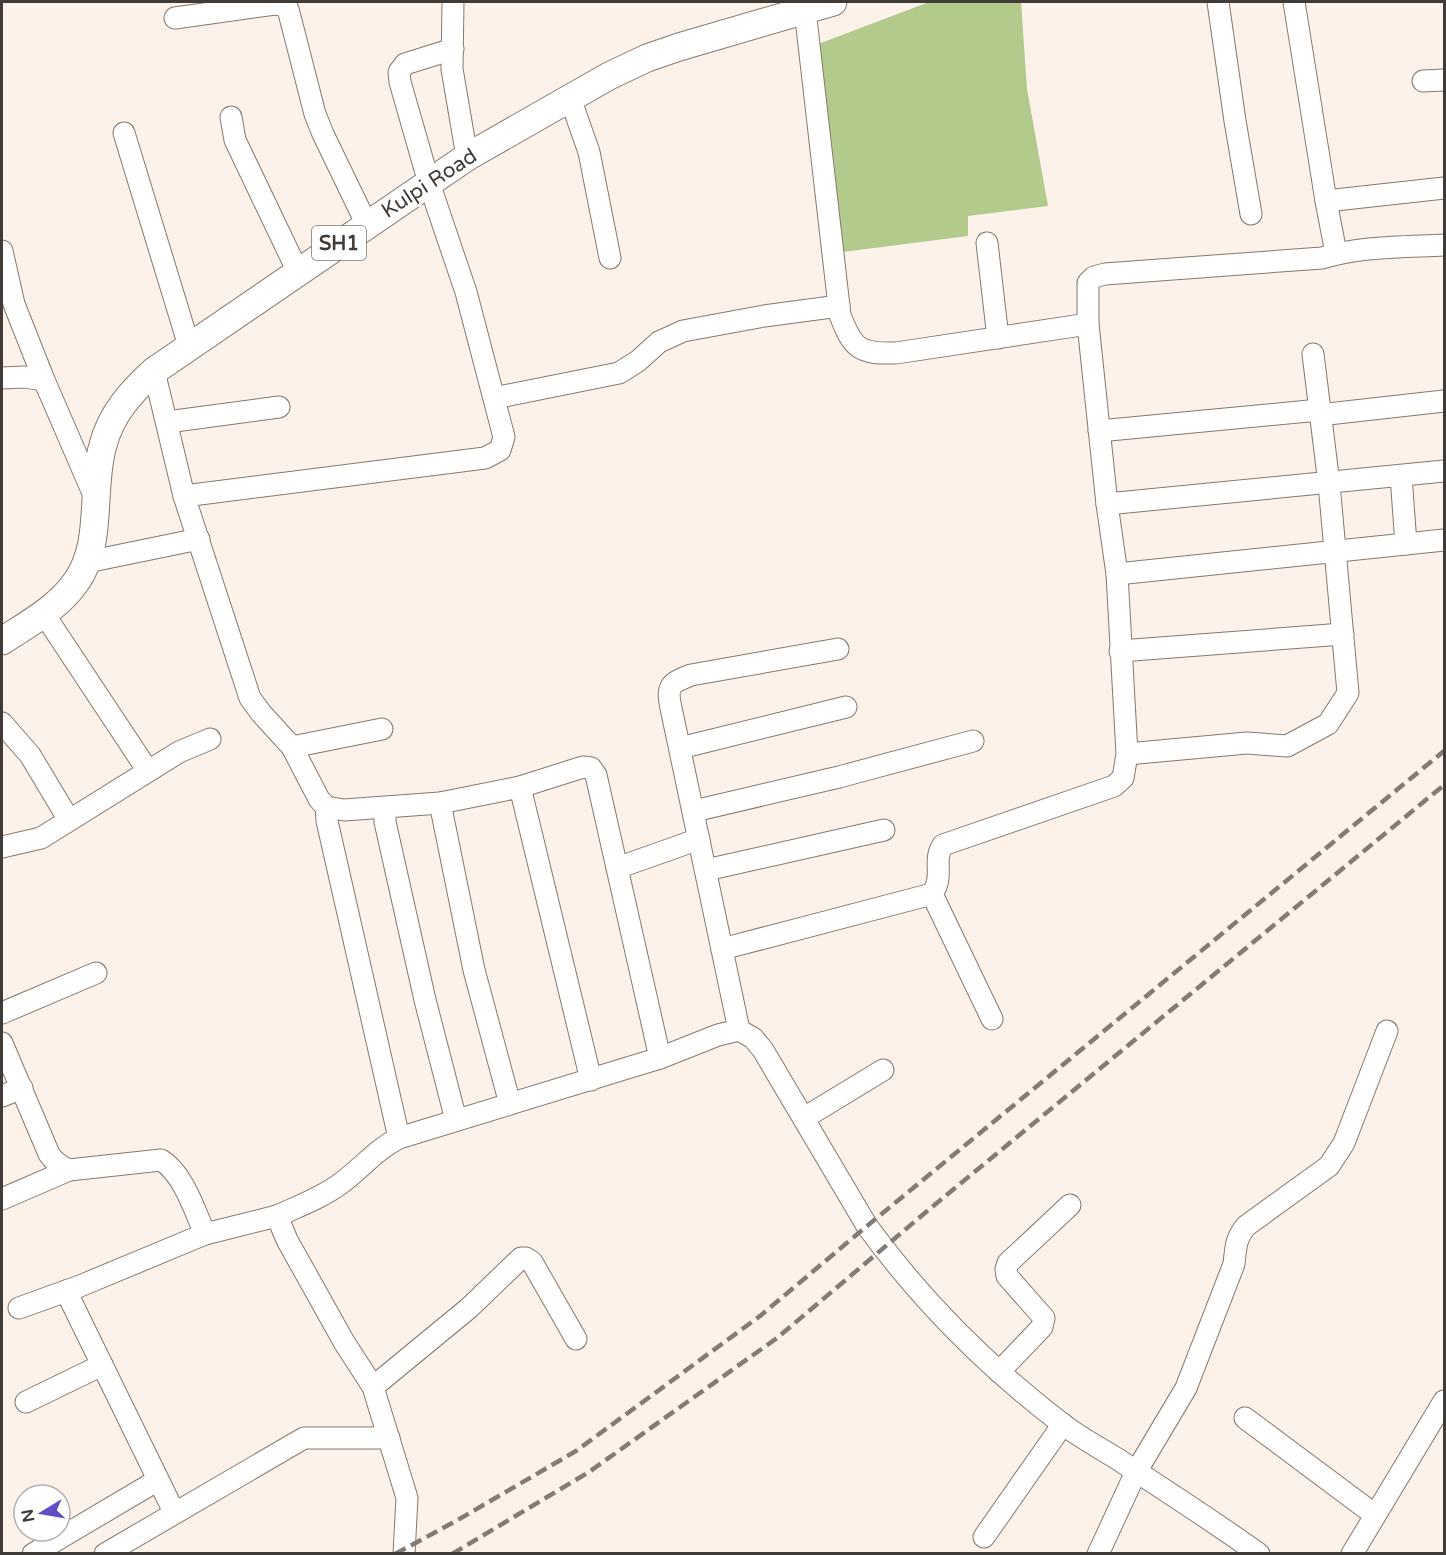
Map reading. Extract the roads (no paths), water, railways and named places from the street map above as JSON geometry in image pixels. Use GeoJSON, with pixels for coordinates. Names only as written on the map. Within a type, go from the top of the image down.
{"type":"FeatureCollection","features":[{"type":"Feature","properties":{"kind":"main road","name":"Kulpi Road"},"geometry":{"type":"LineString","coordinates":[[2,641],[44,614],[76,582],[87,562],[97,500],[102,446],[109,426],[130,393],[154,370],[467,157],[570,98],[647,58],[721,33],[833,2]]}},
{"type":"Feature","properties":{"kind":"street"},"geometry":{"type":"LineString","coordinates":[[453,2],[452,69],[467,157]]}},
{"type":"Feature","properties":{"kind":"street"},"geometry":{"type":"LineString","coordinates":[[1218,2],[1251,214]]}},
{"type":"Feature","properties":{"kind":"street"},"geometry":{"type":"LineString","coordinates":[[1294,2],[1336,253]]}},
{"type":"Feature","properties":{"kind":"street"},"geometry":{"type":"LineString","coordinates":[[175,18],[257,4],[290,3],[288,9],[315,114],[367,225]]}},
{"type":"Feature","properties":{"kind":"street"},"geometry":{"type":"LineString","coordinates":[[805,10],[840,315],[849,338],[858,348],[876,354],[896,353],[1088,324]]}},
{"type":"Feature","properties":{"kind":"street"},"geometry":{"type":"LineString","coordinates":[[184,496],[485,458],[500,450],[504,437],[466,292],[429,183],[400,82],[399,72],[405,64],[453,49]]}},
{"type":"Feature","properties":{"kind":"street"},"geometry":{"type":"LineString","coordinates":[[1423,81],[1444,80]]}},
{"type":"Feature","properties":{"kind":"street"},"geometry":{"type":"LineString","coordinates":[[570,98],[589,152],[610,258]]}},
{"type":"Feature","properties":{"kind":"street"},"geometry":{"type":"LineString","coordinates":[[231,117],[235,140],[298,272]]}},
{"type":"Feature","properties":{"kind":"street"},"geometry":{"type":"LineString","coordinates":[[124,133],[189,346]]}},
{"type":"Feature","properties":{"kind":"street"},"geometry":{"type":"LineString","coordinates":[[1326,201],[1444,188]]}},
{"type":"Feature","properties":{"kind":"street"},"geometry":{"type":"LineString","coordinates":[[987,243],[998,338]]}},
{"type":"Feature","properties":{"kind":"street"},"geometry":{"type":"LineString","coordinates":[[722,949],[932,894],[938,884],[939,851],[943,845],[1114,786],[1123,778],[1127,754],[1117,574],[1107,504],[1088,324],[1088,283],[1094,277],[1105,274],[1322,258],[1336,253],[1444,245]]}},
{"type":"Feature","properties":{"kind":"street"},"geometry":{"type":"LineString","coordinates":[[2,251],[14,304],[44,380],[97,500]]}},
{"type":"Feature","properties":{"kind":"street"},"geometry":{"type":"LineString","coordinates":[[494,398],[619,373],[638,362],[659,342],[683,331],[839,306]]}},
{"type":"Feature","properties":{"kind":"street"},"geometry":{"type":"LineString","coordinates":[[1127,754],[1247,743],[1287,746],[1324,727],[1332,720],[1348,693],[1329,484],[1313,354]]}},
{"type":"Feature","properties":{"kind":"street"},"geometry":{"type":"LineString","coordinates":[[154,370],[184,496],[250,698],[292,747],[319,799],[327,807],[344,810],[440,804],[520,787],[583,767],[591,768],[596,776],[660,1058]]}},
{"type":"Feature","properties":{"kind":"street"},"geometry":{"type":"LineString","coordinates":[[2,378],[24,377],[44,380]]}},
{"type":"Feature","properties":{"kind":"street"},"geometry":{"type":"LineString","coordinates":[[1099,431],[1444,400]]}},
{"type":"Feature","properties":{"kind":"street"},"geometry":{"type":"LineString","coordinates":[[166,422],[279,407]]}},
{"type":"Feature","properties":{"kind":"street"},"geometry":{"type":"LineString","coordinates":[[1107,504],[1444,471]]}},
{"type":"Feature","properties":{"kind":"street"},"geometry":{"type":"LineString","coordinates":[[1401,476],[1406,544]]}},
{"type":"Feature","properties":{"kind":"street"},"geometry":{"type":"LineString","coordinates":[[87,562],[199,538]]}},
{"type":"Feature","properties":{"kind":"street"},"geometry":{"type":"LineString","coordinates":[[1117,574],[1444,540]]}},
{"type":"Feature","properties":{"kind":"street"},"geometry":{"type":"LineString","coordinates":[[44,614],[148,771]]}},
{"type":"Feature","properties":{"kind":"street"},"geometry":{"type":"LineString","coordinates":[[1120,651],[1343,634]]}},
{"type":"Feature","properties":{"kind":"street"},"geometry":{"type":"LineString","coordinates":[[739,1030],[668,696],[670,687],[675,681],[691,675],[838,649]]}},
{"type":"Feature","properties":{"kind":"street"},"geometry":{"type":"LineString","coordinates":[[680,748],[846,707]]}},
{"type":"Feature","properties":{"kind":"street"},"geometry":{"type":"LineString","coordinates":[[2,723],[30,755],[69,819]]}},
{"type":"Feature","properties":{"kind":"street"},"geometry":{"type":"LineString","coordinates":[[292,747],[382,729]]}},
{"type":"Feature","properties":{"kind":"street"},"geometry":{"type":"LineString","coordinates":[[2,847],[41,838],[179,752],[210,739]]}},
{"type":"Feature","properties":{"kind":"street"},"geometry":{"type":"LineString","coordinates":[[694,811],[839,777],[973,741]]}},
{"type":"Feature","properties":{"kind":"street"},"geometry":{"type":"LineString","coordinates":[[520,787],[591,1080]]}},
{"type":"Feature","properties":{"kind":"street"},"geometry":{"type":"LineString","coordinates":[[440,804],[474,970],[510,1104]]}},
{"type":"Feature","properties":{"kind":"street"},"geometry":{"type":"LineString","coordinates":[[327,807],[327,821],[399,1137]]}},
{"type":"Feature","properties":{"kind":"street"},"geometry":{"type":"LineString","coordinates":[[385,808],[385,822],[420,977],[456,1120]]}},
{"type":"Feature","properties":{"kind":"street"},"geometry":{"type":"LineString","coordinates":[[706,870],[884,830]]}},
{"type":"Feature","properties":{"kind":"street"},"geometry":{"type":"LineString","coordinates":[[617,868],[699,839]]}},
{"type":"Feature","properties":{"kind":"street"},"geometry":{"type":"LineString","coordinates":[[932,894],[992,1019]]}},
{"type":"Feature","properties":{"kind":"street"},"geometry":{"type":"LineString","coordinates":[[2,1013],[96,973]]}},
{"type":"Feature","properties":{"kind":"street"},"geometry":{"type":"LineString","coordinates":[[19,1308],[205,1234],[277,1216],[326,1194],[343,1182],[373,1154],[399,1137],[591,1080],[660,1058],[718,1035],[739,1030],[753,1038],[763,1050],[867,1226],[883,1248],[948,1323],[999,1372],[1063,1424],[1212,1520],[1259,1554]]}},
{"type":"Feature","properties":{"kind":"street"},"geometry":{"type":"LineString","coordinates":[[1098,1554],[1136,1472],[1186,1388],[1234,1264],[1235,1243],[1239,1235],[1246,1226],[1317,1176],[1335,1158],[1344,1143],[1387,1031]]}},
{"type":"Feature","properties":{"kind":"street"},"geometry":{"type":"LineString","coordinates":[[2,1043],[49,1154],[54,1161],[69,1170]]}},
{"type":"Feature","properties":{"kind":"street"},"geometry":{"type":"LineString","coordinates":[[804,1118],[883,1070]]}},
{"type":"Feature","properties":{"kind":"street"},"geometry":{"type":"LineString","coordinates":[[2,1096],[22,1088]]}},
{"type":"Feature","properties":{"kind":"street"},"geometry":{"type":"LineString","coordinates":[[2,1199],[69,1170],[161,1160],[171,1166],[178,1177],[205,1234]]}},
{"type":"Feature","properties":{"kind":"street"},"geometry":{"type":"LineString","coordinates":[[999,1372],[1042,1327],[1044,1322],[1044,1318],[1007,1276],[1008,1263],[1070,1205]]}},
{"type":"Feature","properties":{"kind":"street"},"geometry":{"type":"LineString","coordinates":[[277,1216],[287,1239],[344,1342],[373,1387],[407,1498],[404,1554]]}},
{"type":"Feature","properties":{"kind":"street"},"geometry":{"type":"LineString","coordinates":[[373,1387],[469,1308],[521,1258],[532,1262],[576,1339]]}},
{"type":"Feature","properties":{"kind":"street"},"geometry":{"type":"LineString","coordinates":[[66,1291],[174,1512]]}},
{"type":"Feature","properties":{"kind":"street"},"geometry":{"type":"LineString","coordinates":[[26,1402],[102,1365]]}},
{"type":"Feature","properties":{"kind":"street"},"geometry":{"type":"LineString","coordinates":[[1352,1554],[1444,1401]]}},
{"type":"Feature","properties":{"kind":"street"},"geometry":{"type":"LineString","coordinates":[[1245,1418],[1375,1515]]}},
{"type":"Feature","properties":{"kind":"street"},"geometry":{"type":"LineString","coordinates":[[984,1538],[1063,1424]]}},
{"type":"Feature","properties":{"kind":"street"},"geometry":{"type":"LineString","coordinates":[[105,1554],[304,1438],[389,1438]]}},
{"type":"Feature","properties":{"kind":"street"},"geometry":{"type":"LineString","coordinates":[[33,1554],[158,1480]]}},
{"type":"Feature","properties":{"kind":"railway"},"geometry":{"type":"LineString","coordinates":[[395,1554],[576,1451],[760,1316],[1444,751]]}},
{"type":"Feature","properties":{"kind":"railway"},"geometry":{"type":"LineString","coordinates":[[452,1554],[589,1472],[777,1338],[932,1207],[1444,785]]}}]}
